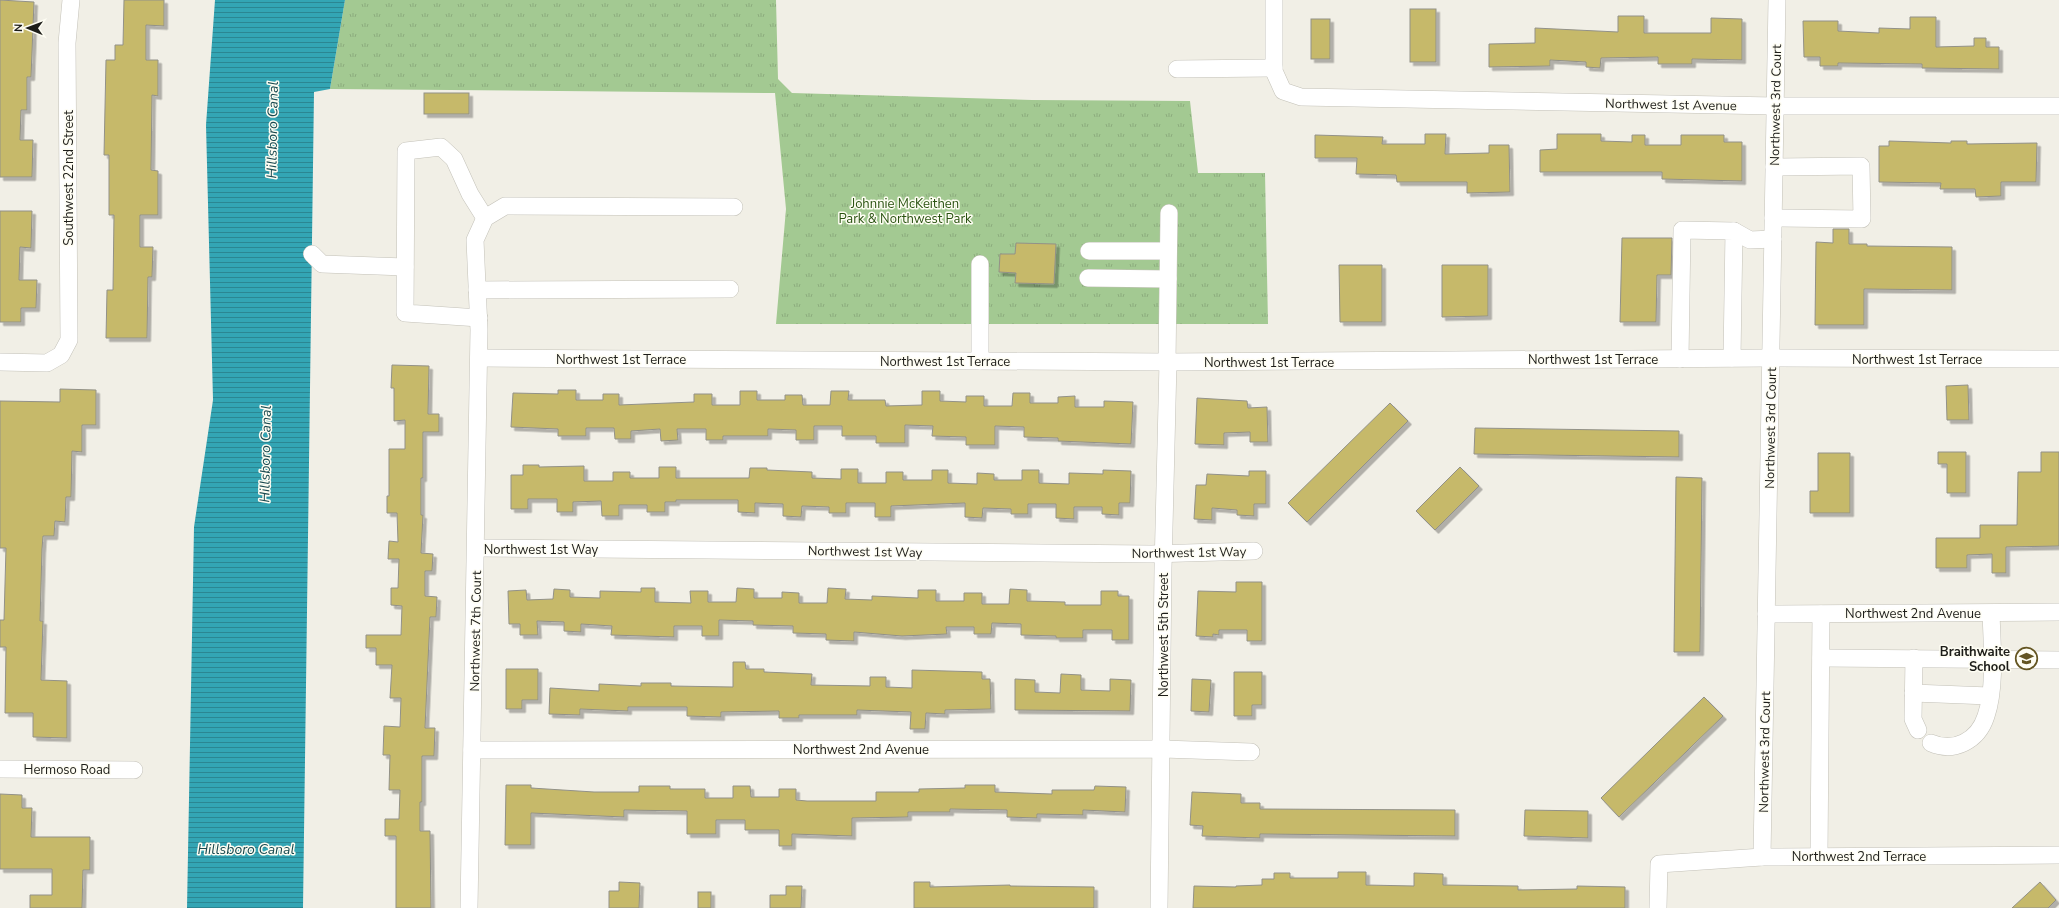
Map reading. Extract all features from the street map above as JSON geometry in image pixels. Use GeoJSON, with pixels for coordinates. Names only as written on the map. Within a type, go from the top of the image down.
{"type":"FeatureCollection","features":[{"type":"Feature","properties":{"kind":"street","name":"Southwest 22nd Street"},"geometry":{"type":"LineString","coordinates":[[0,362],[47,363],[61,355],[70,340],[67,42],[70,0]]}},
{"type":"Feature","properties":{"kind":"street"},"geometry":{"type":"LineString","coordinates":[[1178,69],[1274,68],[1274,0]]}},
{"type":"Feature","properties":{"kind":"street","name":"Northwest 3rd Court"},"geometry":{"type":"LineString","coordinates":[[1762,857],[1777,0]]}},
{"type":"Feature","properties":{"kind":"street","name":"Northwest 1st Avenue"},"geometry":{"type":"LineString","coordinates":[[1274,68],[1284,91],[1301,97],[1775,106],[2059,106]]}},
{"type":"Feature","properties":{"kind":"street"},"geometry":{"type":"LineString","coordinates":[[479,324],[404,313],[406,150],[440,147],[454,159],[470,194],[485,218],[504,206],[734,207]]}},
{"type":"Feature","properties":{"kind":"street"},"geometry":{"type":"LineString","coordinates":[[1773,218],[1862,219],[1862,166],[1774,167]]}},
{"type":"Feature","properties":{"kind":"street","name":"Northwest 5th Street"},"geometry":{"type":"LineString","coordinates":[[1159,908],[1163,749],[1169,213]]}},
{"type":"Feature","properties":{"kind":"street","name":"Northwest 7th Court"},"geometry":{"type":"LineString","coordinates":[[469,908],[479,358],[475,240],[485,218]]}},
{"type":"Feature","properties":{"kind":"street"},"geometry":{"type":"LineString","coordinates":[[1680,358],[1682,230],[1734,231],[1750,240],[1773,239]]}},
{"type":"Feature","properties":{"kind":"street"},"geometry":{"type":"LineString","coordinates":[[1732,358],[1734,231]]}},
{"type":"Feature","properties":{"kind":"street"},"geometry":{"type":"LineString","coordinates":[[1089,251],[1168,251]]}},
{"type":"Feature","properties":{"kind":"street"},"geometry":{"type":"LineString","coordinates":[[312,254],[322,264],[404,267]]}},
{"type":"Feature","properties":{"kind":"street"},"geometry":{"type":"LineString","coordinates":[[980,264],[980,361]]}},
{"type":"Feature","properties":{"kind":"street"},"geometry":{"type":"LineString","coordinates":[[1088,278],[1168,279]]}},
{"type":"Feature","properties":{"kind":"street"},"geometry":{"type":"LineString","coordinates":[[477,290],[730,289]]}},
{"type":"Feature","properties":{"kind":"street","name":"Northwest 1st Terrace"},"geometry":{"type":"LineString","coordinates":[[479,358],[1168,362],[1680,358],[2059,360]]}},
{"type":"Feature","properties":{"kind":"street","name":"Northwest 1st Way"},"geometry":{"type":"LineString","coordinates":[[476,548],[1164,554],[1254,551]]}},
{"type":"Feature","properties":{"kind":"street","name":"Northwest 2nd Avenue"},"geometry":{"type":"LineString","coordinates":[[1766,614],[2059,612]]}},
{"type":"Feature","properties":{"kind":"street"},"geometry":{"type":"LineString","coordinates":[[1931,743],[1950,748],[1969,741],[1986,717],[1990,696],[1992,658],[1991,613]]}},
{"type":"Feature","properties":{"kind":"street"},"geometry":{"type":"LineString","coordinates":[[1819,856],[1821,614]]}},
{"type":"Feature","properties":{"kind":"street"},"geometry":{"type":"LineString","coordinates":[[1821,658],[1992,658],[2059,660]]}},
{"type":"Feature","properties":{"kind":"street"},"geometry":{"type":"LineString","coordinates":[[1914,658],[1913,719],[1918,730]]}},
{"type":"Feature","properties":{"kind":"street"},"geometry":{"type":"LineString","coordinates":[[1914,693],[1990,696]]}},
{"type":"Feature","properties":{"kind":"street","name":"Northwest 2nd Avenue"},"geometry":{"type":"LineString","coordinates":[[472,750],[1163,749],[1251,752]]}},
{"type":"Feature","properties":{"kind":"street","name":"Hermoso Road"},"geometry":{"type":"LineString","coordinates":[[0,769],[134,770]]}},
{"type":"Feature","properties":{"kind":"street","name":"Northwest 2nd Terrace"},"geometry":{"type":"LineString","coordinates":[[1658,908],[1659,864],[1762,857],[2059,855]]}},
{"type":"Feature","properties":{"kind":"green space","name":"Johnnie McKeithen Park & Northwest Park"},"geometry":{"type":"Polygon","coordinates":[[[345,0],[776,0],[778,79],[792,93],[1032,100],[1190,101],[1198,173],[1265,173],[1268,324],[776,324],[786,209],[775,93],[330,89],[345,0]]]}},
{"type":"Feature","properties":{"kind":"water","name":"Hillsboro Canal"},"geometry":{"type":"Polygon","coordinates":[[[215,0],[345,0],[330,89],[314,92],[303,908],[187,908],[194,527],[213,400],[206,125],[215,0]]]}},
{"type":"Feature","properties":{"kind":"building"},"geometry":{"type":"Polygon","coordinates":[[[0,0],[34,2],[31,77],[27,77],[27,110],[21,110],[20,140],[33,140],[32,177],[0,177],[0,0]]]}},
{"type":"Feature","properties":{"kind":"building"},"geometry":{"type":"Polygon","coordinates":[[[124,0],[164,0],[164,26],[146,25],[146,60],[158,60],[158,96],[152,95],[151,170],[158,171],[158,215],[140,215],[140,247],[153,247],[152,277],[148,277],[147,338],[106,338],[107,290],[113,290],[114,215],[109,215],[109,155],[104,155],[106,60],[115,60],[115,45],[123,45],[124,0]]]}},
{"type":"Feature","properties":{"kind":"building"},"geometry":{"type":"Polygon","coordinates":[[[1410,9],[1436,9],[1436,62],[1410,62],[1410,9]]]}},
{"type":"Feature","properties":{"kind":"building"},"geometry":{"type":"Polygon","coordinates":[[[1618,16],[1644,16],[1644,33],[1711,33],[1711,18],[1742,19],[1742,60],[1692,59],[1692,64],[1658,64],[1658,57],[1601,58],[1600,68],[1586,67],[1586,62],[1550,60],[1550,66],[1489,67],[1489,44],[1535,43],[1535,28],[1618,32],[1618,16]]]}},
{"type":"Feature","properties":{"kind":"building"},"geometry":{"type":"Polygon","coordinates":[[[1910,17],[1936,17],[1936,47],[1974,46],[1974,38],[1986,38],[1986,47],[1999,47],[1999,69],[1922,68],[1922,64],[1838,63],[1838,66],[1820,66],[1820,57],[1804,57],[1803,21],[1838,21],[1838,31],[1879,33],[1879,28],[1910,29],[1910,17]]]}},
{"type":"Feature","properties":{"kind":"building"},"geometry":{"type":"Polygon","coordinates":[[[1311,19],[1330,19],[1330,59],[1311,59],[1311,19]]]}},
{"type":"Feature","properties":{"kind":"building"},"geometry":{"type":"Polygon","coordinates":[[[424,93],[469,93],[469,114],[424,114],[424,93]]]}},
{"type":"Feature","properties":{"kind":"building"},"geometry":{"type":"Polygon","coordinates":[[[1425,134],[1446,134],[1445,154],[1489,153],[1489,145],[1509,145],[1510,192],[1467,193],[1467,182],[1397,182],[1396,175],[1356,174],[1357,158],[1315,158],[1315,135],[1383,137],[1382,144],[1425,144],[1425,134]]]}},
{"type":"Feature","properties":{"kind":"building"},"geometry":{"type":"Polygon","coordinates":[[[1557,134],[1601,134],[1601,141],[1632,142],[1632,135],[1645,135],[1645,145],[1681,145],[1681,135],[1724,135],[1724,142],[1742,142],[1742,181],[1662,179],[1662,172],[1540,172],[1540,150],[1557,149],[1557,134]]]}},
{"type":"Feature","properties":{"kind":"building"},"geometry":{"type":"Polygon","coordinates":[[[1889,141],[1951,143],[1951,141],[1967,141],[1967,144],[2037,143],[2036,182],[2001,182],[2001,196],[1976,197],[1975,189],[1940,189],[1941,183],[1879,182],[1879,146],[1889,146],[1889,141]]]}},
{"type":"Feature","properties":{"kind":"building"},"geometry":{"type":"Polygon","coordinates":[[[0,211],[32,211],[31,248],[20,247],[19,280],[37,280],[36,308],[21,308],[21,322],[0,322],[0,211]]]}},
{"type":"Feature","properties":{"kind":"building"},"geometry":{"type":"Polygon","coordinates":[[[1833,229],[1849,229],[1849,244],[1867,244],[1867,246],[1952,247],[1952,290],[1864,289],[1864,325],[1815,325],[1816,242],[1833,243],[1833,229]]]}},
{"type":"Feature","properties":{"kind":"building"},"geometry":{"type":"Polygon","coordinates":[[[1622,238],[1672,238],[1671,275],[1657,275],[1656,322],[1620,322],[1622,238]]]}},
{"type":"Feature","properties":{"kind":"building"},"geometry":{"type":"Polygon","coordinates":[[[1016,243],[1056,244],[1054,284],[1015,283],[1016,273],[999,272],[1000,254],[1015,254],[1016,243]]]}},
{"type":"Feature","properties":{"kind":"building"},"geometry":{"type":"Polygon","coordinates":[[[1339,265],[1382,265],[1382,322],[1340,322],[1339,265]]]}},
{"type":"Feature","properties":{"kind":"building"},"geometry":{"type":"Polygon","coordinates":[[[1442,265],[1488,265],[1488,316],[1442,317],[1442,265]]]}},
{"type":"Feature","properties":{"kind":"building"},"geometry":{"type":"Polygon","coordinates":[[[392,365],[429,366],[428,414],[439,414],[439,432],[423,432],[423,478],[421,478],[421,515],[423,515],[421,553],[433,554],[432,571],[425,571],[425,596],[437,597],[436,617],[430,617],[425,728],[435,728],[434,756],[422,756],[422,802],[420,802],[420,831],[430,831],[431,908],[396,908],[396,836],[385,836],[385,819],[399,819],[400,790],[389,790],[390,755],[383,755],[384,726],[400,727],[401,698],[390,698],[392,665],[376,665],[376,648],[366,648],[366,635],[401,635],[402,606],[391,605],[391,588],[398,588],[399,559],[388,559],[389,541],[398,542],[397,513],[387,513],[387,496],[389,496],[389,449],[405,449],[405,420],[394,421],[394,388],[391,388],[392,365]]]}},
{"type":"Feature","properties":{"kind":"building"},"geometry":{"type":"Polygon","coordinates":[[[1968,385],[1969,420],[1947,420],[1946,386],[1968,385]]]}},
{"type":"Feature","properties":{"kind":"building"},"geometry":{"type":"Polygon","coordinates":[[[60,389],[96,390],[96,425],[82,425],[82,452],[72,451],[71,497],[66,497],[65,522],[55,521],[54,536],[43,536],[40,621],[43,621],[41,680],[67,681],[67,738],[33,737],[33,713],[5,713],[6,647],[0,647],[0,620],[4,620],[6,548],[0,548],[0,401],[60,402],[60,389]]]}},
{"type":"Feature","properties":{"kind":"building"},"geometry":{"type":"Polygon","coordinates":[[[558,390],[576,390],[576,400],[603,400],[603,394],[619,394],[619,405],[694,402],[694,394],[712,394],[712,405],[740,405],[740,391],[757,391],[757,400],[785,400],[785,395],[802,395],[803,405],[830,405],[831,391],[849,391],[848,400],[885,400],[886,406],[922,405],[922,391],[940,391],[940,401],[966,402],[966,396],[984,396],[984,406],[1012,406],[1013,393],[1030,393],[1030,403],[1058,403],[1058,397],[1075,396],[1075,407],[1104,407],[1104,401],[1133,402],[1131,444],[1058,441],[1058,438],[1024,437],[1024,427],[995,426],[995,445],[966,445],[966,437],[932,436],[933,426],[905,425],[905,443],[876,443],[876,436],[842,436],[842,426],[814,426],[814,440],[796,440],[796,430],[768,429],[768,436],[723,436],[723,440],[706,440],[706,429],[677,429],[678,440],[661,441],[660,429],[631,431],[631,439],[615,439],[614,428],[586,428],[586,436],[558,436],[558,429],[511,427],[513,393],[558,394],[558,390]]]}},
{"type":"Feature","properties":{"kind":"building"},"geometry":{"type":"Polygon","coordinates":[[[1197,398],[1247,401],[1248,408],[1267,407],[1268,442],[1250,442],[1250,432],[1224,433],[1224,445],[1195,444],[1197,398]]]}},
{"type":"Feature","properties":{"kind":"building"},"geometry":{"type":"Polygon","coordinates":[[[1390,403],[1408,421],[1307,522],[1288,503],[1390,403]]]}},
{"type":"Feature","properties":{"kind":"building"},"geometry":{"type":"Polygon","coordinates":[[[1475,428],[1679,431],[1679,457],[1474,454],[1475,428]]]}},
{"type":"Feature","properties":{"kind":"building"},"geometry":{"type":"Polygon","coordinates":[[[1938,452],[1966,452],[1966,493],[1947,493],[1947,464],[1938,464],[1938,452]]]}},
{"type":"Feature","properties":{"kind":"building"},"geometry":{"type":"Polygon","coordinates":[[[2041,452],[2059,452],[2059,546],[2006,547],[2006,573],[1992,573],[1992,554],[1967,555],[1967,568],[1936,568],[1936,538],[1980,538],[1980,525],[2017,525],[2018,472],[2041,472],[2041,452]]]}},
{"type":"Feature","properties":{"kind":"building"},"geometry":{"type":"Polygon","coordinates":[[[1818,453],[1850,453],[1850,513],[1810,513],[1810,491],[1818,491],[1818,453]]]}},
{"type":"Feature","properties":{"kind":"building"},"geometry":{"type":"Polygon","coordinates":[[[523,465],[539,465],[539,467],[584,466],[584,481],[613,481],[613,472],[630,472],[630,478],[659,478],[659,467],[676,467],[676,478],[749,478],[750,468],[767,468],[767,470],[812,472],[812,478],[841,479],[841,469],[858,469],[858,483],[886,483],[886,472],[903,472],[903,480],[932,480],[932,470],[948,470],[948,483],[977,484],[977,473],[994,474],[994,480],[1022,480],[1022,470],[1039,470],[1039,483],[1069,484],[1069,473],[1103,474],[1103,470],[1131,471],[1130,503],[1119,503],[1119,515],[1102,514],[1102,507],[1074,507],[1074,519],[1056,518],[1056,504],[1028,504],[1028,514],[1011,514],[1011,509],[983,508],[982,518],[965,517],[965,503],[891,506],[891,517],[875,517],[875,503],[846,503],[846,513],[829,513],[829,507],[802,506],[801,517],[783,516],[783,504],[755,503],[755,513],[738,512],[738,500],[676,500],[676,502],[665,502],[665,512],[647,512],[647,505],[619,505],[619,516],[602,516],[601,501],[573,502],[573,512],[557,512],[557,499],[528,499],[528,509],[511,509],[511,475],[523,475],[523,465]]]}},
{"type":"Feature","properties":{"kind":"building"},"geometry":{"type":"Polygon","coordinates":[[[1460,467],[1479,486],[1435,530],[1416,511],[1460,467]]]}},
{"type":"Feature","properties":{"kind":"building"},"geometry":{"type":"Polygon","coordinates":[[[1249,471],[1266,471],[1266,504],[1254,504],[1254,516],[1237,515],[1237,510],[1212,508],[1212,520],[1194,519],[1196,485],[1206,485],[1207,474],[1249,476],[1249,471]]]}},
{"type":"Feature","properties":{"kind":"building"},"geometry":{"type":"Polygon","coordinates":[[[1676,477],[1702,478],[1700,652],[1674,652],[1676,477]]]}},
{"type":"Feature","properties":{"kind":"building"},"geometry":{"type":"Polygon","coordinates":[[[1236,582],[1262,582],[1262,641],[1247,641],[1247,630],[1219,630],[1219,635],[1213,634],[1213,637],[1196,636],[1198,591],[1236,592],[1236,582]]]}},
{"type":"Feature","properties":{"kind":"building"},"geometry":{"type":"Polygon","coordinates":[[[641,588],[655,588],[655,602],[691,603],[690,591],[708,591],[708,602],[736,602],[737,588],[754,589],[754,598],[782,598],[782,592],[799,593],[799,603],[827,603],[828,588],[846,589],[845,599],[872,600],[872,596],[918,598],[918,590],[936,590],[936,601],[964,601],[964,593],[982,593],[982,604],[1009,604],[1010,589],[1027,590],[1027,601],[1065,602],[1065,605],[1101,605],[1101,591],[1118,591],[1118,596],[1129,596],[1129,640],[1112,640],[1112,630],[1083,630],[1083,638],[1056,638],[1056,636],[1021,635],[1021,624],[992,623],[991,634],[974,634],[974,627],[946,627],[947,634],[902,636],[854,632],[854,641],[826,640],[826,634],[793,633],[793,626],[753,625],[753,621],[719,620],[719,636],[702,636],[702,626],[674,626],[674,637],[611,635],[612,626],[581,624],[581,632],[564,631],[564,622],[537,621],[538,635],[520,635],[520,624],[509,624],[508,591],[526,590],[527,600],[553,599],[554,589],[570,590],[570,597],[600,598],[600,591],[641,592],[641,588]]]}},
{"type":"Feature","properties":{"kind":"building"},"geometry":{"type":"Polygon","coordinates":[[[733,662],[745,662],[746,669],[764,669],[764,672],[812,674],[811,685],[870,686],[870,677],[886,677],[886,687],[912,688],[912,670],[982,672],[982,679],[990,679],[991,709],[945,710],[945,714],[926,713],[925,729],[910,729],[911,712],[857,710],[857,715],[799,715],[799,718],[779,718],[779,711],[721,712],[721,717],[687,716],[687,707],[628,707],[628,711],[580,709],[580,715],[549,714],[550,688],[599,691],[599,684],[641,686],[641,683],[671,683],[671,686],[733,687],[733,662]]]}},
{"type":"Feature","properties":{"kind":"building"},"geometry":{"type":"Polygon","coordinates":[[[506,669],[538,669],[538,700],[522,700],[522,709],[506,709],[506,669]]]}},
{"type":"Feature","properties":{"kind":"building"},"geometry":{"type":"Polygon","coordinates":[[[1234,672],[1262,672],[1262,705],[1252,705],[1252,716],[1234,716],[1234,672]]]}},
{"type":"Feature","properties":{"kind":"building"},"geometry":{"type":"Polygon","coordinates":[[[1061,674],[1081,675],[1081,690],[1110,691],[1110,679],[1131,680],[1130,711],[1015,710],[1015,679],[1035,680],[1035,692],[1060,693],[1061,674]]]}},
{"type":"Feature","properties":{"kind":"building"},"geometry":{"type":"Polygon","coordinates":[[[1192,679],[1211,680],[1209,712],[1191,711],[1192,679]]]}},
{"type":"Feature","properties":{"kind":"building"},"geometry":{"type":"Polygon","coordinates":[[[1704,697],[1723,716],[1619,817],[1601,798],[1704,697]]]}},
{"type":"Feature","properties":{"kind":"building"},"geometry":{"type":"Polygon","coordinates":[[[506,785],[531,785],[531,788],[594,792],[639,792],[639,786],[670,786],[670,789],[705,789],[705,798],[733,798],[733,786],[750,786],[751,797],[779,797],[779,789],[796,789],[796,800],[807,801],[876,801],[876,792],[919,792],[919,789],[965,788],[965,785],[995,785],[995,792],[1052,794],[1052,790],[1094,790],[1095,786],[1126,787],[1125,812],[1083,810],[1083,815],[1037,814],[1037,818],[1007,817],[1007,810],[950,809],[950,812],[908,812],[908,817],[852,818],[852,836],[792,834],[792,846],[779,846],[779,830],[745,830],[745,820],[716,820],[716,834],[687,834],[687,811],[624,810],[624,817],[531,813],[531,845],[505,845],[506,785]]]}},
{"type":"Feature","properties":{"kind":"building"},"geometry":{"type":"Polygon","coordinates":[[[1192,792],[1241,794],[1241,803],[1260,803],[1260,809],[1455,810],[1455,836],[1260,834],[1260,838],[1202,836],[1203,826],[1190,825],[1192,792]]]}},
{"type":"Feature","properties":{"kind":"building"},"geometry":{"type":"Polygon","coordinates":[[[0,794],[22,795],[22,808],[32,808],[31,837],[90,837],[90,870],[83,870],[82,908],[30,908],[30,895],[52,895],[52,869],[0,869],[0,794]]]}},
{"type":"Feature","properties":{"kind":"building"},"geometry":{"type":"Polygon","coordinates":[[[1525,810],[1588,811],[1588,838],[1524,836],[1525,810]]]}},
{"type":"Feature","properties":{"kind":"building"},"geometry":{"type":"Polygon","coordinates":[[[1338,872],[1366,872],[1366,885],[1414,886],[1414,873],[1443,874],[1443,885],[1518,886],[1518,890],[1577,889],[1577,886],[1625,887],[1625,908],[1193,908],[1194,886],[1236,887],[1262,885],[1262,879],[1274,879],[1274,873],[1290,873],[1290,878],[1338,878],[1338,872]]]}},
{"type":"Feature","properties":{"kind":"building"},"geometry":{"type":"Polygon","coordinates":[[[619,882],[640,883],[639,908],[609,908],[609,891],[619,891],[619,882]]]}},
{"type":"Feature","properties":{"kind":"building"},"geometry":{"type":"Polygon","coordinates":[[[914,882],[930,882],[930,887],[1010,885],[1094,887],[1094,908],[914,908],[914,882]]]}},
{"type":"Feature","properties":{"kind":"building"},"geometry":{"type":"Polygon","coordinates":[[[2040,882],[2056,900],[2048,908],[2012,908],[2040,882]]]}},
{"type":"Feature","properties":{"kind":"building"},"geometry":{"type":"Polygon","coordinates":[[[786,886],[802,886],[801,908],[770,908],[770,895],[786,895],[786,886]]]}},
{"type":"Feature","properties":{"kind":"building"},"geometry":{"type":"Polygon","coordinates":[[[698,892],[711,892],[711,908],[698,908],[698,892]]]}},
{"type":"Feature","properties":{"kind":"place","name":"Braithwaite School"},"geometry":{"type":"Point","coordinates":[2026,658]}}]}
